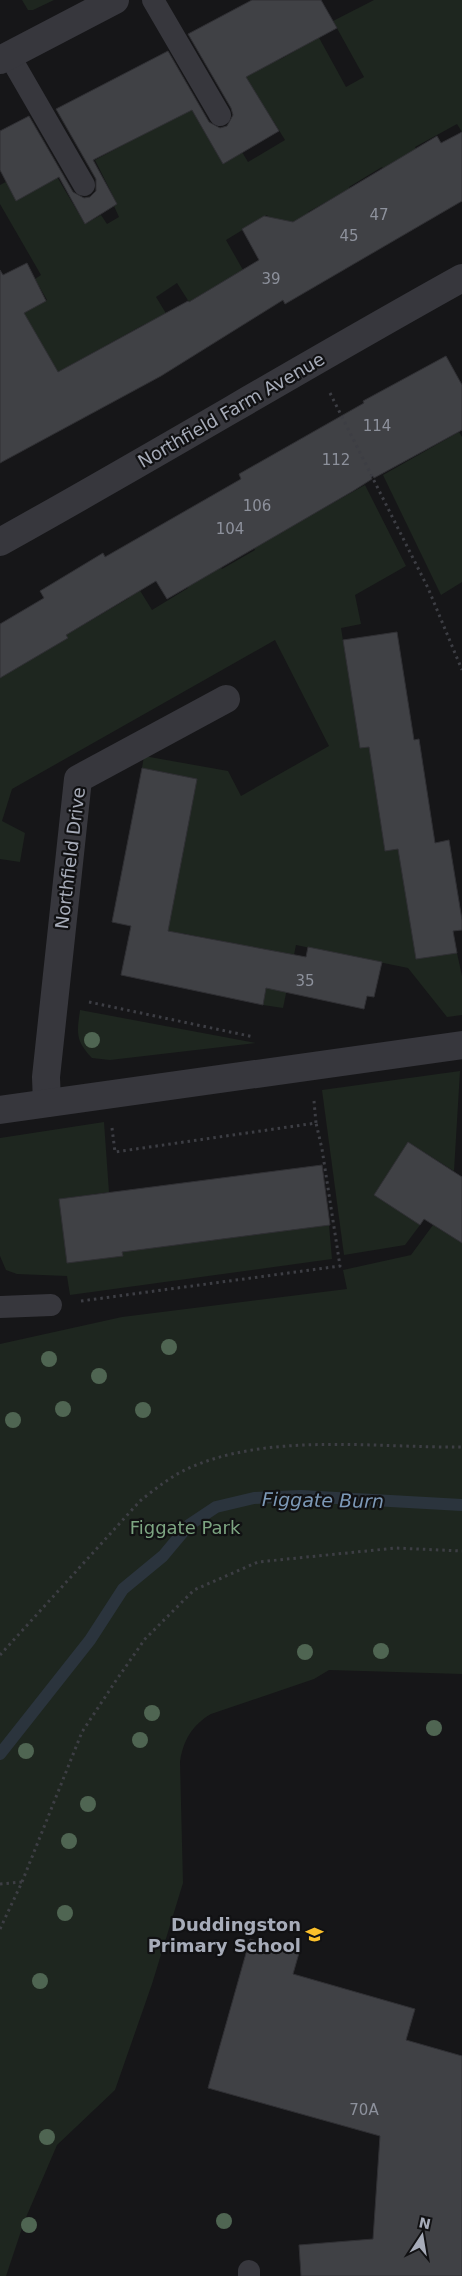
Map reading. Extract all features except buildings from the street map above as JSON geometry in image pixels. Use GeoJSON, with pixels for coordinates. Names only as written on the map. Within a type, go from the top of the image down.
{"type":"FeatureCollection","features":[{"type":"Feature","properties":{"kind":"street"},"geometry":{"type":"LineString","coordinates":[[5,58],[115,0]]}},
{"type":"Feature","properties":{"kind":"street","name":"Northfield Farm Avenue"},"geometry":{"type":"LineString","coordinates":[[0,542],[462,278]]}},
{"type":"Feature","properties":{"kind":"street","name":"Northfield Drive"},"geometry":{"type":"LineString","coordinates":[[47,1102],[46,1077],[78,779],[226,699]]}},
{"type":"Feature","properties":{"kind":"street"},"geometry":{"type":"LineString","coordinates":[[0,1110],[462,1045]]}},
{"type":"Feature","properties":{"kind":"lane"},"geometry":{"type":"LineString","coordinates":[[153,0],[220,115]]}},
{"type":"Feature","properties":{"kind":"lane"},"geometry":{"type":"LineString","coordinates":[[5,58],[84,185]]}},
{"type":"Feature","properties":{"kind":"lane"},"geometry":{"type":"LineString","coordinates":[[0,1307],[50,1305]]}},
{"type":"Feature","properties":{"kind":"path"},"geometry":{"type":"LineString","coordinates":[[314,361],[428,588],[462,670]]}},
{"type":"Feature","properties":{"kind":"path"},"geometry":{"type":"LineString","coordinates":[[50,1305],[340,1266],[322,1149],[316,1123]]}},
{"type":"Feature","properties":{"kind":"path"},"geometry":{"type":"LineString","coordinates":[[0,1655],[140,1500],[161,1484],[186,1469],[217,1457],[258,1449],[348,1445],[462,1446]]}},
{"type":"Feature","properties":{"kind":"path"},"geometry":{"type":"LineString","coordinates":[[0,1929],[22,1882],[82,1732],[114,1682],[145,1639],[194,1590],[258,1562],[396,1548],[462,1552]]}},
{"type":"Feature","properties":{"kind":"path"},"geometry":{"type":"LineString","coordinates":[[0,1884],[22,1882]]}},
{"type":"Feature","properties":{"kind":"green space"},"geometry":{"type":"Polygon","coordinates":[[[22,0],[54,0],[33,10],[28,10],[22,0]]]}},
{"type":"Feature","properties":{"kind":"green space"},"geometry":{"type":"Polygon","coordinates":[[[374,0],[462,0],[462,132],[457,124],[415,147],[424,163],[391,182],[382,167],[349,187],[350,189],[308,212],[315,223],[283,242],[267,215],[226,240],[243,270],[189,302],[177,283],[156,297],[167,315],[143,325],[58,372],[18,316],[47,300],[35,279],[41,275],[0,204],[0,185],[47,160],[85,224],[101,215],[107,224],[119,217],[114,206],[117,204],[95,160],[140,136],[131,117],[181,91],[223,164],[242,152],[248,162],[285,140],[272,119],[221,72],[281,59],[298,49],[291,35],[312,25],[346,87],[364,77],[333,21],[374,0]]]}},
{"type":"Feature","properties":{"kind":"green space"},"geometry":{"type":"Polygon","coordinates":[[[459,432],[462,437],[462,582],[441,595],[383,475],[459,432]]]}},
{"type":"Feature","properties":{"kind":"green space"},"geometry":{"type":"Polygon","coordinates":[[[365,485],[406,566],[355,595],[361,624],[341,628],[360,748],[369,747],[385,851],[398,849],[416,959],[457,953],[462,976],[462,1015],[447,1017],[408,968],[296,945],[283,1008],[263,1005],[273,951],[181,933],[180,935],[167,933],[197,779],[142,768],[144,756],[228,771],[241,796],[329,746],[275,640],[12,789],[2,821],[25,833],[20,862],[0,859],[0,677],[68,638],[66,635],[129,598],[120,582],[131,576],[152,610],[188,588],[182,577],[215,558],[222,569],[255,550],[254,547],[365,485]]]}},
{"type":"Feature","properties":{"kind":"green space"},"geometry":{"type":"Polygon","coordinates":[[[80,1010],[256,1043],[110,1060],[92,1058],[86,1052],[78,1036],[80,1010]]]}},
{"type":"Feature","properties":{"kind":"green space"},"geometry":{"type":"Polygon","coordinates":[[[460,1071],[454,1171],[408,1142],[374,1195],[420,1225],[405,1245],[344,1255],[322,1090],[460,1071]]]}},
{"type":"Feature","properties":{"kind":"green space"},"geometry":{"type":"Polygon","coordinates":[[[104,1122],[109,1192],[59,1199],[67,1263],[122,1256],[122,1252],[329,1225],[332,1259],[70,1295],[67,1276],[17,1274],[6,1270],[0,1256],[0,1138],[104,1122]]]}},
{"type":"Feature","properties":{"kind":"green space","name":"Figgate Park"},"geometry":{"type":"Polygon","coordinates":[[[433,1225],[462,1243],[462,1674],[329,1670],[314,1679],[211,1714],[194,1728],[183,1747],[180,1762],[183,1883],[152,1984],[115,2090],[57,2145],[24,2222],[6,2276],[0,2276],[0,1344],[122,1317],[347,1289],[343,1270],[411,1255],[433,1225]]]}},
{"type":"Feature","properties":{"kind":"waterway","name":"Figgate Burn"},"geometry":{"type":"LineString","coordinates":[[0,1754],[90,1640],[123,1589],[163,1556],[189,1525],[216,1507],[254,1498],[301,1496],[462,1505]]}},
{"type":"Feature","properties":{"kind":"place","name":"Duddingston Primary School"},"geometry":{"type":"Point","coordinates":[315,1934]}}]}
